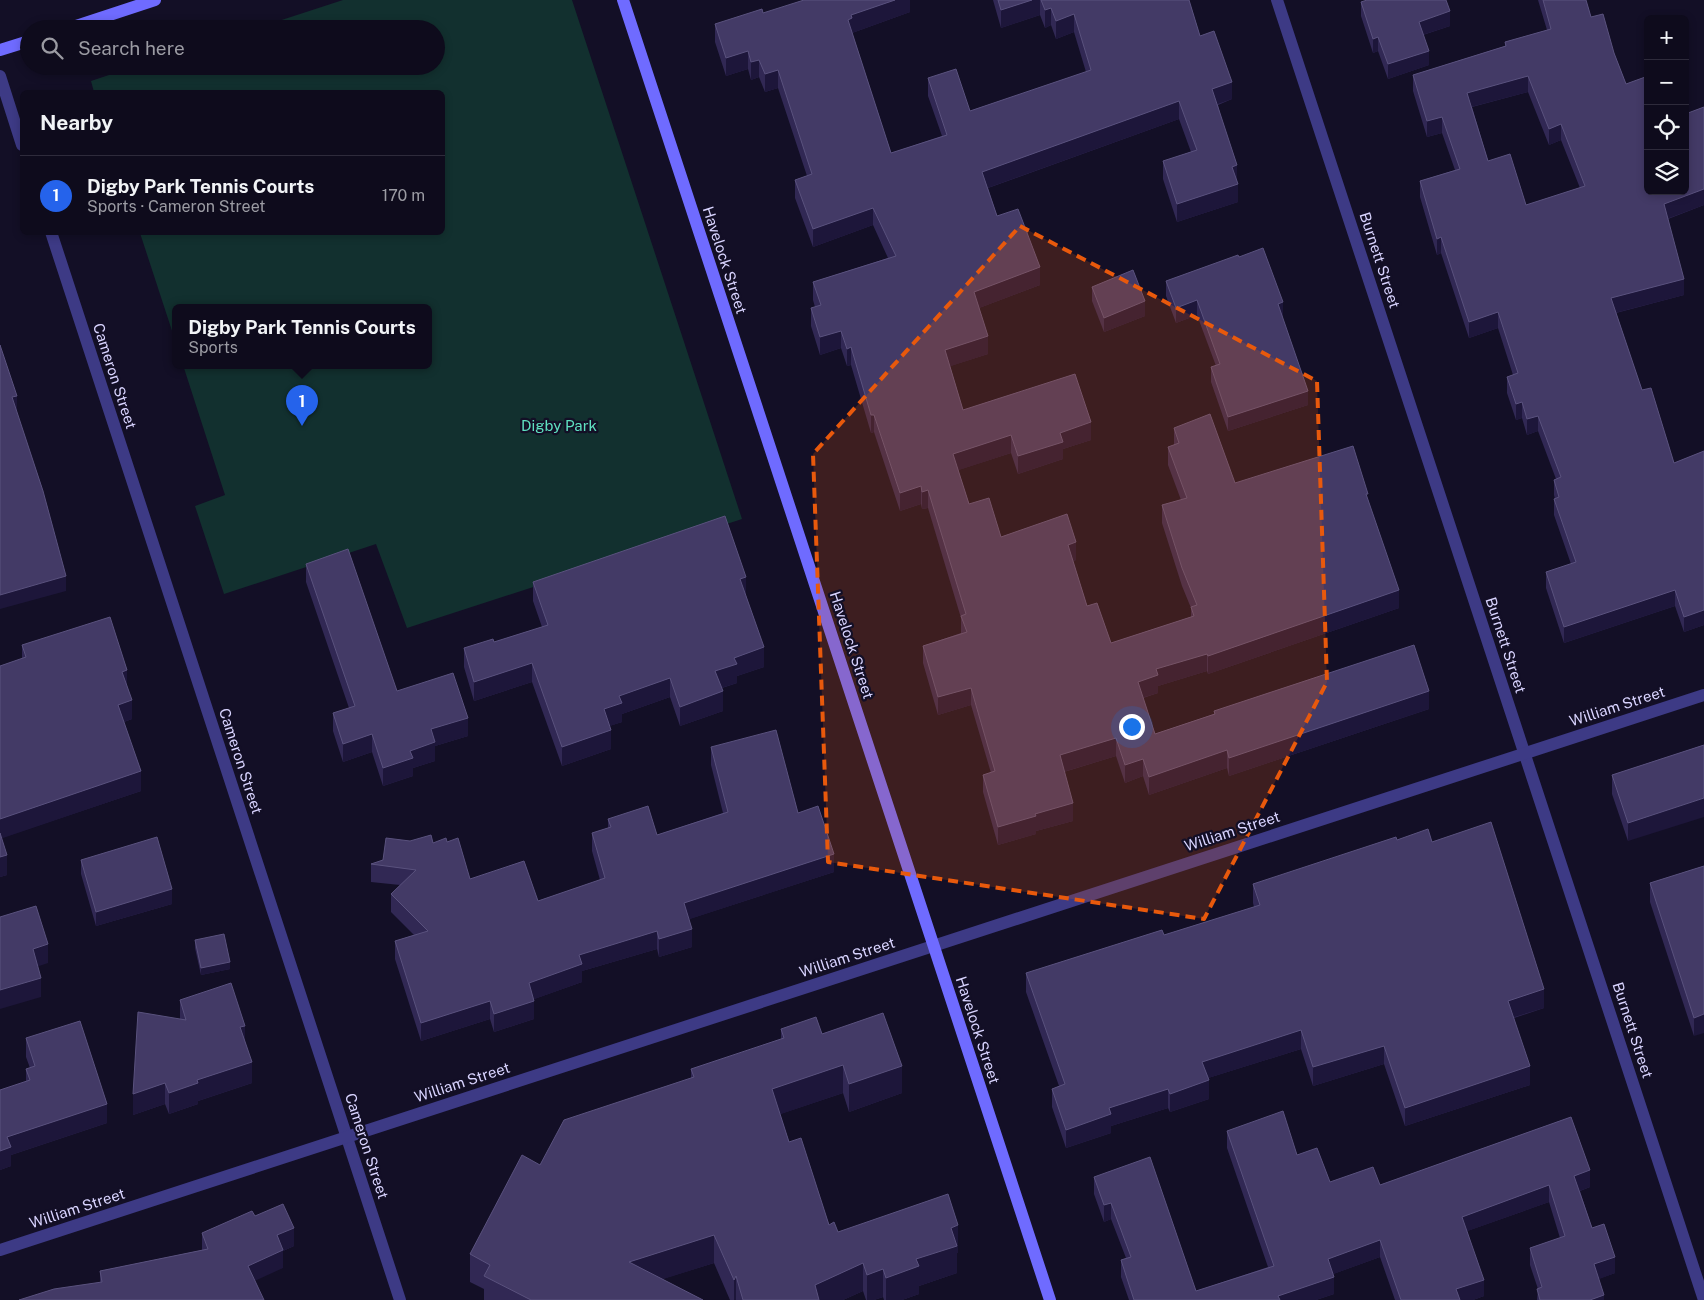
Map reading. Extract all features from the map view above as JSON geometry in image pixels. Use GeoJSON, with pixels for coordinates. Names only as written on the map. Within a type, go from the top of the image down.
{"type":"FeatureCollection","features":[{"type":"Feature","properties":{"kind":"street"},"geometry":{"type":"LineString","coordinates":[[94,20],[155,0]]}},
{"type":"Feature","properties":{"kind":"street","name":"Havelock Street"},"geometry":{"type":"LineString","coordinates":[[623,0],[1050,1300]]}},
{"type":"Feature","properties":{"kind":"street","name":"Burnett Street"},"geometry":{"type":"LineString","coordinates":[[1277,0],[1704,1300]]}},
{"type":"Feature","properties":{"kind":"street"},"geometry":{"type":"LineString","coordinates":[[0,50],[20,44]]}},
{"type":"Feature","properties":{"kind":"street"},"geometry":{"type":"LineString","coordinates":[[0,76],[20,139]]}},
{"type":"Feature","properties":{"kind":"street","name":"Cameron Street"},"geometry":{"type":"LineString","coordinates":[[52,235],[400,1300]]}},
{"type":"Feature","properties":{"kind":"street","name":"William Street"},"geometry":{"type":"LineString","coordinates":[[0,1250],[1704,695]]}},
{"type":"Feature","properties":{"kind":"highlighted area"},"geometry":{"type":"Polygon","coordinates":[[[1020,226],[1317,381],[1327,682],[1204,919],[828,862],[813,454],[1020,226]]]}},
{"type":"Feature","properties":{"kind":"green space","name":"Digby Park"},"geometry":{"type":"Polygon","coordinates":[[[343,0],[572,0],[742,519],[407,628],[376,544],[224,594],[195,506],[225,495],[184,369],[432,369],[432,304],[172,304],[172,331],[141,235],[445,235],[445,90],[93,90],[91,81],[109,75],[445,75],[445,20],[282,20],[343,0]]]}},
{"type":"Feature","properties":{"kind":"building"},"geometry":{"type":"Polygon","coordinates":[[[804,0],[895,0],[851,15],[852,18],[848,20],[891,153],[947,135],[928,78],[956,69],[970,111],[1091,70],[1074,14],[1056,21],[1051,8],[1045,10],[1041,0],[1189,0],[1200,36],[1214,31],[1232,82],[1212,89],[1237,165],[1232,167],[1238,184],[1177,204],[1163,161],[1197,150],[1179,101],[982,172],[997,216],[1018,209],[1040,267],[974,292],[988,336],[945,350],[963,410],[1075,374],[1091,422],[1060,433],[1063,442],[1018,456],[1011,435],[953,454],[969,504],[989,498],[1001,537],[1067,514],[1076,542],[1068,545],[1087,606],[1097,603],[1111,643],[1194,616],[1191,607],[1197,605],[1182,568],[1162,505],[1187,498],[1168,447],[1179,443],[1174,428],[1210,414],[1235,483],[1353,446],[1368,494],[1366,494],[1399,590],[1208,656],[1207,654],[1156,669],[1158,675],[1138,682],[1155,734],[1215,714],[1214,711],[1414,645],[1429,691],[1229,758],[1227,750],[1149,777],[1143,759],[1125,765],[1116,738],[1060,755],[1073,803],[998,827],[983,775],[995,771],[971,688],[938,697],[923,646],[967,632],[961,616],[966,614],[928,490],[922,492],[921,486],[900,493],[874,415],[871,415],[851,347],[847,349],[841,331],[820,337],[811,308],[821,305],[813,282],[896,256],[873,208],[813,229],[795,180],[812,174],[778,70],[765,74],[759,60],[751,62],[748,51],[726,58],[715,24],[762,9],[763,13],[804,0]]]}},
{"type":"Feature","properties":{"kind":"building"},"geometry":{"type":"Polygon","coordinates":[[[998,0],[1032,0],[1001,10],[998,0]]]}},
{"type":"Feature","properties":{"kind":"building"},"geometry":{"type":"Polygon","coordinates":[[[1367,0],[1446,0],[1450,11],[1419,22],[1429,51],[1388,64],[1378,37],[1373,39],[1361,2],[1367,0]]]}},
{"type":"Feature","properties":{"kind":"building"},"geometry":{"type":"Polygon","coordinates":[[[1543,0],[1586,0],[1591,17],[1603,14],[1614,53],[1626,84],[1644,77],[1644,195],[1688,195],[1664,204],[1684,279],[1611,298],[1642,390],[1651,388],[1674,463],[1704,451],[1704,610],[1684,617],[1675,590],[1564,627],[1546,572],[1576,562],[1554,499],[1559,497],[1554,480],[1561,477],[1538,416],[1527,419],[1522,402],[1516,404],[1507,377],[1518,373],[1498,312],[1469,322],[1441,237],[1437,239],[1420,181],[1460,169],[1442,117],[1427,121],[1413,75],[1506,46],[1505,42],[1551,29],[1543,0]],[[1528,76],[1467,93],[1488,161],[1510,154],[1526,205],[1585,186],[1561,124],[1549,129],[1528,76]]]}},
{"type":"Feature","properties":{"kind":"building"},"geometry":{"type":"Polygon","coordinates":[[[1704,107],[1704,189],[1689,195],[1689,113],[1704,107]]]}},
{"type":"Feature","properties":{"kind":"building"},"geometry":{"type":"Polygon","coordinates":[[[1263,248],[1283,302],[1278,304],[1308,391],[1228,417],[1211,367],[1220,364],[1197,300],[1176,308],[1166,281],[1263,248]]]}},
{"type":"Feature","properties":{"kind":"building"},"geometry":{"type":"Polygon","coordinates":[[[1133,270],[1145,301],[1104,318],[1092,287],[1133,270]]]}},
{"type":"Feature","properties":{"kind":"building"},"geometry":{"type":"Polygon","coordinates":[[[0,345],[17,396],[12,397],[43,491],[66,576],[0,595],[0,345]]]}},
{"type":"Feature","properties":{"kind":"building"},"geometry":{"type":"Polygon","coordinates":[[[725,516],[746,577],[740,579],[764,647],[734,658],[737,664],[715,671],[723,691],[680,707],[670,678],[619,696],[622,703],[604,709],[611,730],[562,747],[532,663],[474,682],[464,648],[493,639],[494,642],[548,625],[533,582],[725,516]]]}},
{"type":"Feature","properties":{"kind":"building"},"geometry":{"type":"Polygon","coordinates":[[[348,549],[397,691],[453,673],[468,718],[431,729],[435,742],[410,751],[413,758],[383,768],[372,734],[343,744],[333,713],[355,706],[306,564],[348,549]]]}},
{"type":"Feature","properties":{"kind":"building"},"geometry":{"type":"Polygon","coordinates":[[[110,617],[127,670],[122,672],[132,700],[118,705],[141,771],[0,819],[0,666],[26,657],[22,645],[110,617]]]}},
{"type":"Feature","properties":{"kind":"building"},"geometry":{"type":"Polygon","coordinates":[[[776,730],[798,813],[818,806],[834,854],[684,903],[692,929],[659,939],[657,931],[579,955],[582,964],[529,983],[534,1001],[494,1014],[490,1001],[421,1023],[395,941],[428,931],[391,894],[416,870],[371,864],[383,860],[386,838],[410,841],[431,835],[433,843],[446,838],[447,842],[458,838],[470,879],[524,861],[538,901],[605,878],[592,833],[611,827],[608,819],[648,806],[657,835],[728,812],[711,747],[776,730]]]}},
{"type":"Feature","properties":{"kind":"building"},"geometry":{"type":"Polygon","coordinates":[[[1704,745],[1704,798],[1628,823],[1612,775],[1704,745]]]}},
{"type":"Feature","properties":{"kind":"building"},"geometry":{"type":"Polygon","coordinates":[[[1491,822],[1544,989],[1508,1001],[1530,1066],[1405,1108],[1384,1046],[1313,1067],[1301,1030],[1202,1062],[1209,1080],[1170,1094],[1168,1089],[1109,1108],[1111,1114],[1066,1130],[1052,1089],[1065,1084],[1026,973],[1162,930],[1164,935],[1260,905],[1253,884],[1396,837],[1397,840],[1428,829],[1432,842],[1491,822]]]}},
{"type":"Feature","properties":{"kind":"building"},"geometry":{"type":"Polygon","coordinates":[[[0,833],[7,855],[0,857],[0,833]]]}},
{"type":"Feature","properties":{"kind":"building"},"geometry":{"type":"Polygon","coordinates":[[[157,837],[172,889],[96,912],[81,860],[157,837]]]}},
{"type":"Feature","properties":{"kind":"building"},"geometry":{"type":"Polygon","coordinates":[[[1704,866],[1704,1014],[1694,1018],[1650,883],[1704,866]]]}},
{"type":"Feature","properties":{"kind":"building"},"geometry":{"type":"Polygon","coordinates":[[[36,906],[48,944],[33,949],[41,978],[0,990],[0,917],[36,906]]]}},
{"type":"Feature","properties":{"kind":"building"},"geometry":{"type":"Polygon","coordinates":[[[224,934],[230,962],[201,968],[195,940],[224,934]]]}},
{"type":"Feature","properties":{"kind":"building"},"geometry":{"type":"Polygon","coordinates":[[[231,983],[245,1026],[240,1027],[252,1062],[197,1080],[198,1083],[169,1093],[165,1083],[133,1094],[138,1012],[186,1020],[180,1000],[231,983]]]}},
{"type":"Feature","properties":{"kind":"building"},"geometry":{"type":"Polygon","coordinates":[[[883,1013],[902,1066],[849,1084],[843,1065],[772,1089],[789,1142],[801,1138],[829,1225],[834,1222],[838,1232],[948,1194],[958,1225],[951,1228],[957,1246],[916,1259],[919,1266],[886,1278],[883,1269],[867,1275],[863,1263],[815,1285],[819,1300],[743,1300],[736,1276],[734,1280],[714,1235],[629,1262],[703,1300],[531,1300],[484,1276],[490,1265],[470,1254],[522,1155],[540,1165],[564,1120],[694,1077],[691,1069],[784,1038],[781,1029],[816,1017],[822,1034],[883,1013]]]}},
{"type":"Feature","properties":{"kind":"building"},"geometry":{"type":"Polygon","coordinates":[[[80,1021],[107,1104],[7,1137],[11,1147],[0,1151],[0,1090],[30,1080],[26,1069],[35,1066],[26,1038],[80,1021]]]}},
{"type":"Feature","properties":{"kind":"building"},"geometry":{"type":"Polygon","coordinates":[[[1283,1111],[1297,1155],[1317,1148],[1330,1182],[1373,1167],[1380,1185],[1571,1117],[1590,1170],[1574,1176],[1592,1228],[1604,1224],[1615,1257],[1594,1264],[1604,1295],[1590,1300],[1540,1300],[1537,1289],[1542,1287],[1530,1248],[1565,1236],[1549,1185],[1462,1217],[1484,1280],[1456,1289],[1460,1300],[1401,1300],[1380,1240],[1328,1259],[1334,1277],[1278,1296],[1280,1300],[1134,1300],[1121,1260],[1131,1257],[1111,1203],[1104,1205],[1094,1177],[1150,1157],[1196,1291],[1274,1266],[1227,1131],[1283,1111]]]}},
{"type":"Feature","properties":{"kind":"building"},"geometry":{"type":"Polygon","coordinates":[[[283,1204],[294,1228],[277,1235],[283,1250],[248,1266],[264,1300],[19,1300],[54,1289],[102,1282],[100,1271],[208,1249],[202,1233],[252,1211],[255,1216],[283,1204]]]}},
{"type":"Feature","properties":{"kind":"place","name":"Digby Park Tennis Courts"},"geometry":{"type":"Point","coordinates":[302,426]}}]}
